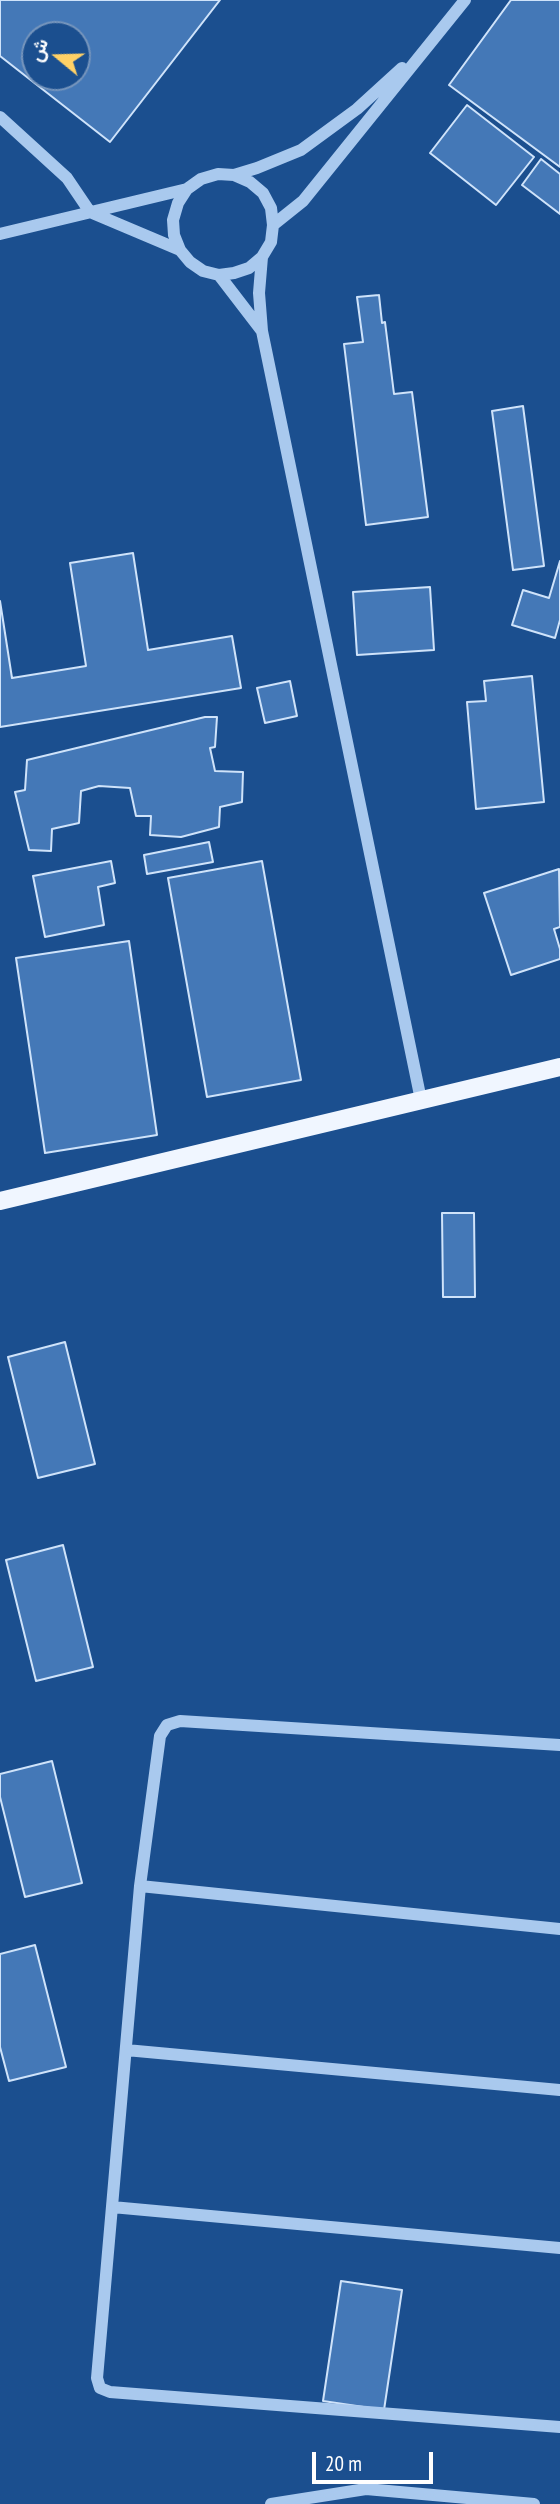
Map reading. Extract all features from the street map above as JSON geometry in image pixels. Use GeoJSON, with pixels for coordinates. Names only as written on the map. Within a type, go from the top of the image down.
{"type":"FeatureCollection","features":[{"type":"Feature","properties":{"kind":"main road"},"geometry":{"type":"LineString","coordinates":[[0,1201],[560,1067]]}},
{"type":"Feature","properties":{"kind":"street"},"geometry":{"type":"LineString","coordinates":[[274,225],[303,201],[465,0]]}},
{"type":"Feature","properties":{"kind":"street"},"geometry":{"type":"LineString","coordinates":[[234,175],[250,182],[263,193],[271,208],[274,225],[271,242],[262,257],[249,268],[219,275],[203,271],[190,262],[180,250],[174,235],[173,220],[178,203],[187,189],[201,179],[257,169],[301,150],[357,109],[431,42]]}},
{"type":"Feature","properties":{"kind":"street"},"geometry":{"type":"LineString","coordinates":[[0,117],[68,178],[90,212],[180,250]]}},
{"type":"Feature","properties":{"kind":"street"},"geometry":{"type":"LineString","coordinates":[[0,234],[187,189]]}},
{"type":"Feature","properties":{"kind":"street"},"geometry":{"type":"LineString","coordinates":[[262,257],[259,293],[262,331],[421,1100]]}},
{"type":"Feature","properties":{"kind":"street"},"geometry":{"type":"LineString","coordinates":[[219,275],[262,331]]}},
{"type":"Feature","properties":{"kind":"street"},"geometry":{"type":"LineString","coordinates":[[560,1745],[180,1721],[167,1725],[160,1736],[141,1886],[97,2378],[100,2388],[110,2392],[560,2427]]}},
{"type":"Feature","properties":{"kind":"street"},"geometry":{"type":"LineString","coordinates":[[141,1886],[560,1929]]}},
{"type":"Feature","properties":{"kind":"street"},"geometry":{"type":"LineString","coordinates":[[125,2050],[560,2090]]}},
{"type":"Feature","properties":{"kind":"street"},"geometry":{"type":"LineString","coordinates":[[112,2207],[560,2248]]}},
{"type":"Feature","properties":{"kind":"street"},"geometry":{"type":"LineString","coordinates":[[271,2504],[366,2489],[416,2499],[534,2504]]}},
{"type":"Feature","properties":{"kind":"building"},"geometry":{"type":"Polygon","coordinates":[[[0,0],[220,0],[110,142],[45,91],[91,91],[91,21],[21,21],[21,72],[0,56],[0,0]]]}},
{"type":"Feature","properties":{"kind":"building"},"geometry":{"type":"Polygon","coordinates":[[[511,0],[560,0],[560,167],[449,85],[511,0]]]}},
{"type":"Feature","properties":{"kind":"building"},"geometry":{"type":"Polygon","coordinates":[[[467,105],[534,157],[496,205],[430,153],[467,105]]]}},
{"type":"Feature","properties":{"kind":"building"},"geometry":{"type":"Polygon","coordinates":[[[541,159],[560,174],[560,214],[522,185],[541,159]]]}},
{"type":"Feature","properties":{"kind":"building"},"geometry":{"type":"Polygon","coordinates":[[[379,295],[394,394],[412,392],[428,517],[366,525],[344,344],[363,342],[357,297],[379,295]]]}},
{"type":"Feature","properties":{"kind":"building"},"geometry":{"type":"Polygon","coordinates":[[[523,406],[544,566],[513,570],[492,411],[523,406]]]}},
{"type":"Feature","properties":{"kind":"building"},"geometry":{"type":"Polygon","coordinates":[[[133,553],[148,650],[232,636],[241,688],[0,727],[0,601],[12,678],[86,666],[70,563],[133,553]]]}},
{"type":"Feature","properties":{"kind":"building"},"geometry":{"type":"Polygon","coordinates":[[[560,561],[560,620],[555,638],[512,625],[523,590],[549,598],[560,561]]]}},
{"type":"Feature","properties":{"kind":"building"},"geometry":{"type":"Polygon","coordinates":[[[430,587],[434,650],[357,655],[353,592],[430,587]]]}},
{"type":"Feature","properties":{"kind":"building"},"geometry":{"type":"Polygon","coordinates":[[[532,676],[544,802],[476,809],[467,702],[486,701],[484,681],[532,676]]]}},
{"type":"Feature","properties":{"kind":"building"},"geometry":{"type":"Polygon","coordinates":[[[290,681],[297,716],[265,723],[257,688],[290,681]]]}},
{"type":"Feature","properties":{"kind":"building"},"geometry":{"type":"Polygon","coordinates":[[[205,717],[217,717],[215,747],[210,748],[215,771],[243,772],[242,802],[220,807],[219,827],[181,837],[150,835],[151,816],[136,816],[130,788],[99,786],[81,791],[79,823],[52,829],[51,851],[29,850],[15,792],[25,790],[27,760],[205,717]]]}},
{"type":"Feature","properties":{"kind":"building"},"geometry":{"type":"Polygon","coordinates":[[[209,842],[213,862],[147,874],[144,855],[209,842]]]}},
{"type":"Feature","properties":{"kind":"building"},"geometry":{"type":"Polygon","coordinates":[[[111,861],[115,883],[98,887],[104,925],[45,937],[33,876],[111,861]]]}},
{"type":"Feature","properties":{"kind":"building"},"geometry":{"type":"Polygon","coordinates":[[[262,861],[301,1080],[207,1097],[168,878],[262,861]]]}},
{"type":"Feature","properties":{"kind":"building"},"geometry":{"type":"Polygon","coordinates":[[[559,869],[560,927],[554,929],[560,959],[511,975],[484,893],[559,869]]]}},
{"type":"Feature","properties":{"kind":"building"},"geometry":{"type":"Polygon","coordinates":[[[129,941],[157,1135],[45,1153],[16,958],[129,941]]]}},
{"type":"Feature","properties":{"kind":"building"},"geometry":{"type":"Polygon","coordinates":[[[442,1213],[474,1213],[475,1297],[443,1297],[442,1213]]]}},
{"type":"Feature","properties":{"kind":"building"},"geometry":{"type":"Polygon","coordinates":[[[65,1342],[95,1464],[38,1478],[8,1357],[65,1342]]]}},
{"type":"Feature","properties":{"kind":"building"},"geometry":{"type":"Polygon","coordinates":[[[63,1545],[93,1667],[36,1681],[6,1560],[63,1545]]]}},
{"type":"Feature","properties":{"kind":"building"},"geometry":{"type":"Polygon","coordinates":[[[52,1761],[82,1883],[25,1897],[0,1797],[0,1774],[52,1761]]]}},
{"type":"Feature","properties":{"kind":"building"},"geometry":{"type":"Polygon","coordinates":[[[35,1945],[66,2067],[9,2081],[0,2047],[0,1954],[35,1945]]]}},
{"type":"Feature","properties":{"kind":"building"},"geometry":{"type":"Polygon","coordinates":[[[341,2281],[402,2290],[384,2410],[323,2401],[341,2281]]]}}]}
